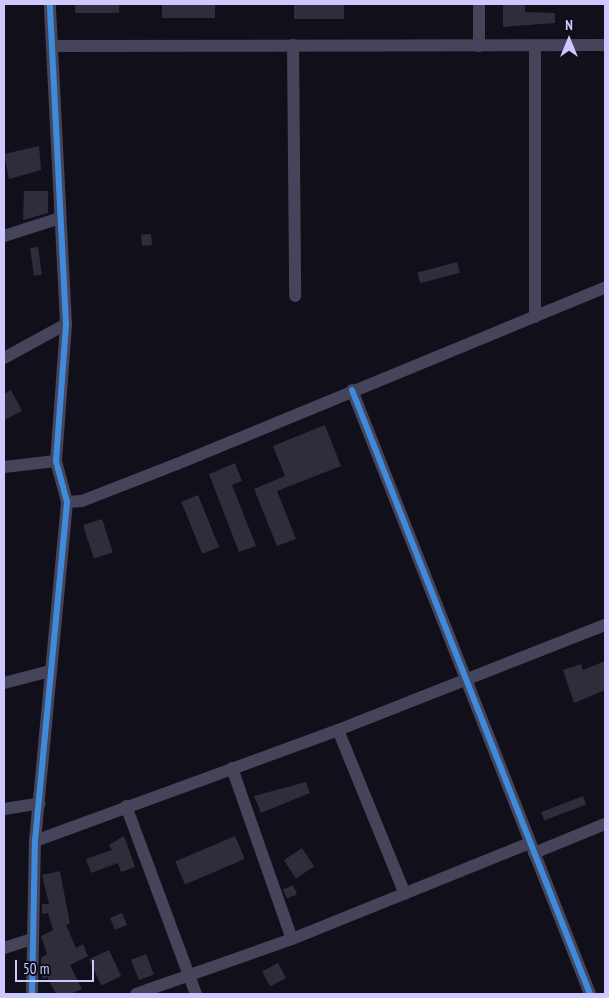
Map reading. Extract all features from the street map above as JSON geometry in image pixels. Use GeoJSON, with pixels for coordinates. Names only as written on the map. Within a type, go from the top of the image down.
{"type":"FeatureCollection","features":[{"type":"Feature","properties":{"kind":"street"},"geometry":{"type":"LineString","coordinates":[[32,994],[31,939],[35,840],[67,502],[56,461],[66,324],[50,4]]}},
{"type":"Feature","properties":{"kind":"street"},"geometry":{"type":"LineString","coordinates":[[479,4],[479,46]]}},
{"type":"Feature","properties":{"kind":"street"},"geometry":{"type":"LineString","coordinates":[[293,45],[295,296]]}},
{"type":"Feature","properties":{"kind":"street"},"geometry":{"type":"LineString","coordinates":[[535,45],[535,318]]}},
{"type":"Feature","properties":{"kind":"street"},"geometry":{"type":"LineString","coordinates":[[52,46],[605,45]]}},
{"type":"Feature","properties":{"kind":"street"},"geometry":{"type":"LineString","coordinates":[[4,236],[60,218]]}},
{"type":"Feature","properties":{"kind":"street"},"geometry":{"type":"LineString","coordinates":[[67,502],[82,502],[160,471],[352,390],[535,318],[605,288]]}},
{"type":"Feature","properties":{"kind":"street"},"geometry":{"type":"LineString","coordinates":[[4,358],[66,324]]}},
{"type":"Feature","properties":{"kind":"street"},"geometry":{"type":"LineString","coordinates":[[352,390],[590,994]]}},
{"type":"Feature","properties":{"kind":"street"},"geometry":{"type":"LineString","coordinates":[[4,467],[56,461]]}},
{"type":"Feature","properties":{"kind":"street"},"geometry":{"type":"LineString","coordinates":[[35,840],[338,730],[605,625]]}},
{"type":"Feature","properties":{"kind":"street"},"geometry":{"type":"LineString","coordinates":[[4,683],[50,671]]}},
{"type":"Feature","properties":{"kind":"street"},"geometry":{"type":"LineString","coordinates":[[338,730],[405,894]]}},
{"type":"Feature","properties":{"kind":"street"},"geometry":{"type":"LineString","coordinates":[[232,768],[292,939]]}},
{"type":"Feature","properties":{"kind":"street"},"geometry":{"type":"LineString","coordinates":[[4,809],[40,803]]}},
{"type":"Feature","properties":{"kind":"street"},"geometry":{"type":"LineString","coordinates":[[126,806],[196,994]]}},
{"type":"Feature","properties":{"kind":"street"},"geometry":{"type":"LineString","coordinates":[[136,994],[292,939],[405,894],[605,824]]}},
{"type":"Feature","properties":{"kind":"street"},"geometry":{"type":"LineString","coordinates":[[4,948],[31,939]]}},
{"type":"Feature","properties":{"kind":"building"},"geometry":{"type":"Polygon","coordinates":[[[75,4],[119,4],[119,13],[75,13],[75,4]]]}},
{"type":"Feature","properties":{"kind":"building"},"geometry":{"type":"Polygon","coordinates":[[[162,4],[215,4],[215,18],[162,18],[162,4]]]}},
{"type":"Feature","properties":{"kind":"building"},"geometry":{"type":"Polygon","coordinates":[[[294,4],[344,4],[344,19],[294,19],[294,4]]]}},
{"type":"Feature","properties":{"kind":"building"},"geometry":{"type":"Polygon","coordinates":[[[503,4],[525,4],[525,12],[555,13],[555,23],[503,27],[503,4]]]}},
{"type":"Feature","properties":{"kind":"building"},"geometry":{"type":"Polygon","coordinates":[[[39,146],[41,170],[9,179],[4,154],[39,146]]]}},
{"type":"Feature","properties":{"kind":"building"},"geometry":{"type":"Polygon","coordinates":[[[24,191],[48,191],[48,213],[23,220],[24,191]]]}},
{"type":"Feature","properties":{"kind":"building"},"geometry":{"type":"Polygon","coordinates":[[[151,234],[152,245],[142,246],[141,235],[151,234]]]}},
{"type":"Feature","properties":{"kind":"building"},"geometry":{"type":"Polygon","coordinates":[[[38,247],[42,275],[34,276],[30,248],[38,247]]]}},
{"type":"Feature","properties":{"kind":"building"},"geometry":{"type":"Polygon","coordinates":[[[457,262],[460,273],[420,283],[417,273],[457,262]]]}},
{"type":"Feature","properties":{"kind":"building"},"geometry":{"type":"Polygon","coordinates":[[[11,390],[22,411],[4,420],[4,394],[11,390]]]}},
{"type":"Feature","properties":{"kind":"building"},"geometry":{"type":"Polygon","coordinates":[[[325,425],[341,466],[277,491],[296,539],[277,546],[254,489],[285,476],[273,446],[325,425]]]}},
{"type":"Feature","properties":{"kind":"building"},"geometry":{"type":"Polygon","coordinates":[[[235,463],[242,481],[232,485],[256,546],[239,552],[209,474],[235,463]]]}},
{"type":"Feature","properties":{"kind":"building"},"geometry":{"type":"Polygon","coordinates":[[[198,495],[219,547],[202,554],[181,502],[198,495]]]}},
{"type":"Feature","properties":{"kind":"building"},"geometry":{"type":"Polygon","coordinates":[[[102,519],[113,552],[94,558],[83,525],[102,519]]]}},
{"type":"Feature","properties":{"kind":"building"},"geometry":{"type":"Polygon","coordinates":[[[605,661],[605,690],[574,703],[563,670],[581,664],[583,670],[605,661]]]}},
{"type":"Feature","properties":{"kind":"building"},"geometry":{"type":"Polygon","coordinates":[[[306,782],[310,793],[261,813],[254,796],[306,782]]]}},
{"type":"Feature","properties":{"kind":"building"},"geometry":{"type":"Polygon","coordinates":[[[583,796],[586,804],[544,821],[541,812],[583,796]]]}},
{"type":"Feature","properties":{"kind":"building"},"geometry":{"type":"Polygon","coordinates":[[[124,836],[135,867],[121,872],[118,863],[91,873],[86,859],[112,850],[109,845],[124,836]]]}},
{"type":"Feature","properties":{"kind":"building"},"geometry":{"type":"Polygon","coordinates":[[[235,836],[245,859],[185,884],[175,861],[235,836]]]}},
{"type":"Feature","properties":{"kind":"building"},"geometry":{"type":"Polygon","coordinates":[[[302,848],[314,866],[296,879],[284,860],[302,848]]]}},
{"type":"Feature","properties":{"kind":"building"},"geometry":{"type":"Polygon","coordinates":[[[60,871],[70,924],[66,925],[76,948],[83,944],[88,956],[70,965],[82,989],[70,994],[56,994],[47,977],[43,979],[41,974],[41,958],[47,954],[41,936],[53,930],[48,913],[42,914],[42,904],[49,904],[42,875],[60,871]]]}},
{"type":"Feature","properties":{"kind":"building"},"geometry":{"type":"Polygon","coordinates":[[[293,885],[297,894],[287,899],[283,889],[293,885]]]}},
{"type":"Feature","properties":{"kind":"building"},"geometry":{"type":"Polygon","coordinates":[[[122,913],[127,925],[115,930],[110,918],[122,913]]]}},
{"type":"Feature","properties":{"kind":"building"},"geometry":{"type":"Polygon","coordinates":[[[109,950],[121,976],[101,986],[89,959],[109,950]]]}},
{"type":"Feature","properties":{"kind":"building"},"geometry":{"type":"Polygon","coordinates":[[[146,954],[154,975],[139,980],[131,960],[146,954]]]}},
{"type":"Feature","properties":{"kind":"building"},"geometry":{"type":"Polygon","coordinates":[[[278,963],[286,978],[270,986],[262,971],[278,963]]]}},
{"type":"Feature","properties":{"kind":"cycle path"},"geometry":{"type":"LineString","coordinates":[[32,994],[35,841],[67,502],[56,461],[66,324],[50,4]]}},
{"type":"Feature","properties":{"kind":"cycle path"},"geometry":{"type":"LineString","coordinates":[[352,390],[590,994]]}}]}
